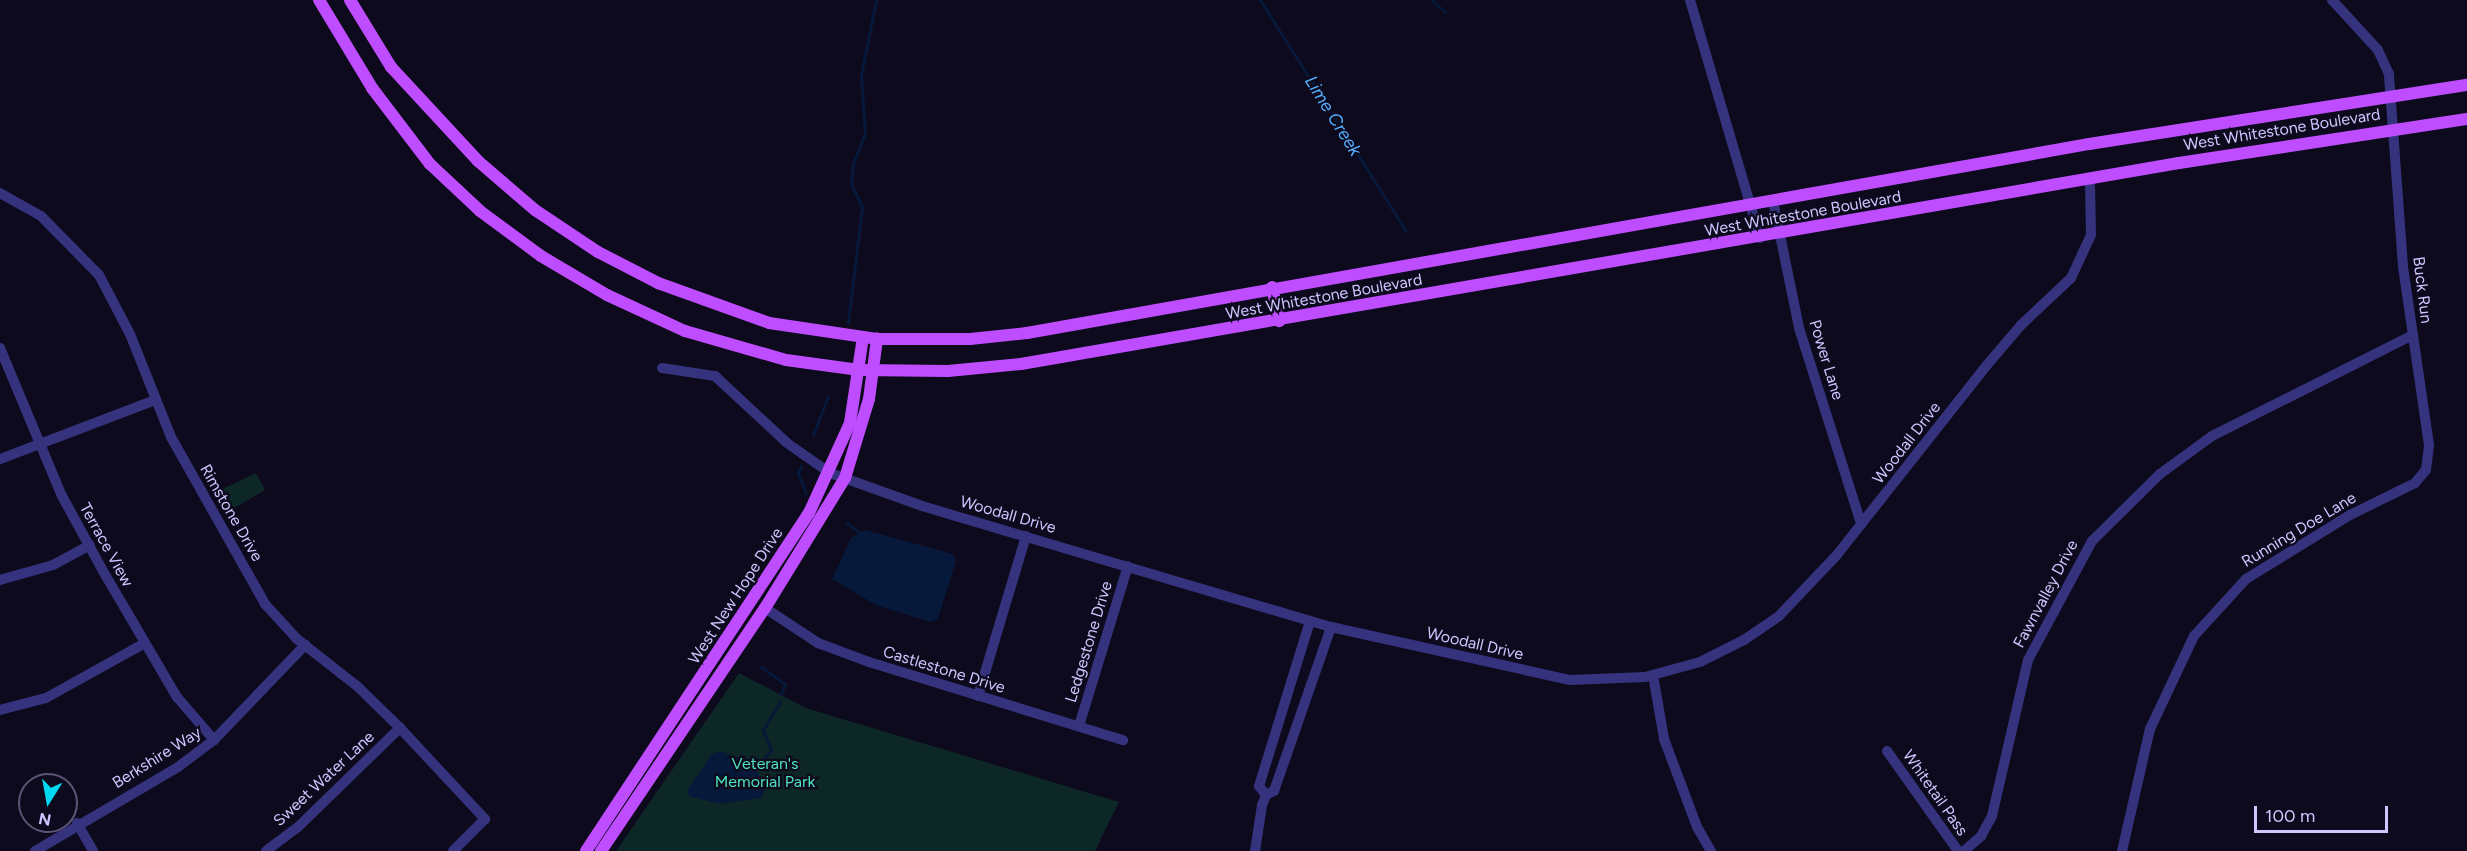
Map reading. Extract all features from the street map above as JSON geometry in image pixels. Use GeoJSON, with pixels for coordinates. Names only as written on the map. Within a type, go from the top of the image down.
{"type":"FeatureCollection","features":[{"type":"Feature","properties":{"kind":"main road","name":"West Whitestone Boulevard"},"geometry":{"type":"LineString","coordinates":[[319,0],[372,88],[430,164],[480,212],[541,255],[607,296],[685,331],[786,360],[874,371],[948,371],[1021,364],[2394,129],[2467,119]]}},
{"type":"Feature","properties":{"kind":"main road","name":"West Whitestone Boulevard"},"geometry":{"type":"LineString","coordinates":[[350,0],[391,67],[430,111],[478,161],[535,210],[580,240],[658,283],[721,308],[769,323],[877,339],[959,340],[1027,333],[1272,287],[2089,144],[2467,85]]}},
{"type":"Feature","properties":{"kind":"main road"},"geometry":{"type":"LineString","coordinates":[[1272,287],[1279,321]]}},
{"type":"Feature","properties":{"kind":"main road","name":"West New Hope Drive"},"geometry":{"type":"LineString","coordinates":[[586,851],[779,562],[830,472],[850,423],[863,337]]}},
{"type":"Feature","properties":{"kind":"main road","name":"West New Hope Drive"},"geometry":{"type":"LineString","coordinates":[[602,851],[765,608],[845,478],[874,371],[877,339]]}},
{"type":"Feature","properties":{"kind":"street"},"geometry":{"type":"LineString","coordinates":[[1690,0],[1760,238]]}},
{"type":"Feature","properties":{"kind":"street","name":"Buck Run"},"geometry":{"type":"LineString","coordinates":[[2332,0],[2385,60],[2392,96],[2397,197],[2429,445],[2427,470],[2415,483]]}},
{"type":"Feature","properties":{"kind":"street","name":"Woodall Drive"},"geometry":{"type":"LineString","coordinates":[[662,368],[715,376],[786,443],[830,472],[922,506],[1331,627],[1570,680],[1600,682],[1653,675],[1700,662],[1744,640],[1779,616],[1861,524],[2021,325],[2071,278],[2091,234],[2090,181]]}},
{"type":"Feature","properties":{"kind":"street","name":"Rimstone Drive"},"geometry":{"type":"LineString","coordinates":[[0,193],[41,216],[99,275],[130,334],[153,401],[265,604],[305,645],[357,686],[400,728],[485,819],[453,851]]}},
{"type":"Feature","properties":{"kind":"street","name":"Power Lane"},"geometry":{"type":"LineString","coordinates":[[1773,201],[1778,235],[1799,328],[1861,524]]}},
{"type":"Feature","properties":{"kind":"street","name":"Fawnvalley Drive"},"geometry":{"type":"LineString","coordinates":[[1964,851],[1981,836],[1992,816],[2028,660],[2092,541],[2160,474],[2212,436],[2413,334]]}},
{"type":"Feature","properties":{"kind":"street","name":"Terrace View"},"geometry":{"type":"LineString","coordinates":[[0,348],[40,444],[143,644],[177,697],[214,740]]}},
{"type":"Feature","properties":{"kind":"street"},"geometry":{"type":"LineString","coordinates":[[0,459],[153,401]]}},
{"type":"Feature","properties":{"kind":"street","name":"Running Doe Lane"},"geometry":{"type":"LineString","coordinates":[[2122,851],[2150,729],[2194,636],[2246,579],[2350,515],[2415,483]]}},
{"type":"Feature","properties":{"kind":"street"},"geometry":{"type":"LineString","coordinates":[[978,696],[1026,536]]}},
{"type":"Feature","properties":{"kind":"street"},"geometry":{"type":"LineString","coordinates":[[0,580],[53,565],[90,545]]}},
{"type":"Feature","properties":{"kind":"street","name":"Ledgestone Drive"},"geometry":{"type":"LineString","coordinates":[[1079,726],[1128,566]]}},
{"type":"Feature","properties":{"kind":"street","name":"Castlestone Drive"},"geometry":{"type":"LineString","coordinates":[[765,608],[818,642],[978,696],[1123,740]]}},
{"type":"Feature","properties":{"kind":"street"},"geometry":{"type":"LineString","coordinates":[[1266,795],[1259,786],[1310,621]]}},
{"type":"Feature","properties":{"kind":"street"},"geometry":{"type":"LineString","coordinates":[[1255,851],[1266,795],[1274,790],[1331,627]]}},
{"type":"Feature","properties":{"kind":"street"},"geometry":{"type":"LineString","coordinates":[[0,710],[46,698],[143,644]]}},
{"type":"Feature","properties":{"kind":"street","name":"Berkshire Way"},"geometry":{"type":"LineString","coordinates":[[78,822],[178,767],[214,740],[305,645]]}},
{"type":"Feature","properties":{"kind":"street"},"geometry":{"type":"LineString","coordinates":[[1653,675],[1664,739],[1697,827],[1711,851]]}},
{"type":"Feature","properties":{"kind":"street","name":"Sweet Water Lane"},"geometry":{"type":"LineString","coordinates":[[266,851],[297,828],[400,728]]}},
{"type":"Feature","properties":{"kind":"street","name":"Whitetail Pass"},"geometry":{"type":"LineString","coordinates":[[1887,752],[1958,851]]}},
{"type":"Feature","properties":{"kind":"street"},"geometry":{"type":"LineString","coordinates":[[78,825],[93,851]]}},
{"type":"Feature","properties":{"kind":"street","name":"Berkshire Way"},"geometry":{"type":"LineString","coordinates":[[35,851],[62,833]]}},
{"type":"Feature","properties":{"kind":"green space"},"geometry":{"type":"Polygon","coordinates":[[[256,473],[265,490],[226,513],[216,492],[256,473]]]}},
{"type":"Feature","properties":{"kind":"green space","name":"Veteran's Memorial Park"},"geometry":{"type":"Polygon","coordinates":[[[739,673],[806,708],[1119,802],[1095,851],[616,851],[739,673]]]}},
{"type":"Feature","properties":{"kind":"water"},"geometry":{"type":"Polygon","coordinates":[[[865,530],[953,554],[956,561],[938,619],[930,622],[876,605],[832,579],[851,538],[865,530]]]}},
{"type":"Feature","properties":{"kind":"water"},"geometry":{"type":"Polygon","coordinates":[[[720,751],[753,763],[765,787],[761,798],[719,804],[689,796],[687,791],[712,754],[720,751]]]}},
{"type":"Feature","properties":{"kind":"waterway"},"geometry":{"type":"LineString","coordinates":[[848,323],[862,207],[851,183],[853,163],[865,134],[861,75],[876,0]]}},
{"type":"Feature","properties":{"kind":"waterway","name":"Lime Creek"},"geometry":{"type":"LineString","coordinates":[[1260,0],[1406,231]]}},
{"type":"Feature","properties":{"kind":"waterway"},"geometry":{"type":"LineString","coordinates":[[1432,0],[1445,12]]}},
{"type":"Feature","properties":{"kind":"waterway"},"geometry":{"type":"LineString","coordinates":[[813,435],[828,396]]}},
{"type":"Feature","properties":{"kind":"waterway"},"geometry":{"type":"LineString","coordinates":[[801,466],[798,473],[806,494]]}},
{"type":"Feature","properties":{"kind":"waterway"},"geometry":{"type":"LineString","coordinates":[[847,523],[860,533]]}},
{"type":"Feature","properties":{"kind":"waterway"},"geometry":{"type":"LineString","coordinates":[[761,667],[785,684],[781,694]]}},
{"type":"Feature","properties":{"kind":"waterway"},"geometry":{"type":"LineString","coordinates":[[756,768],[771,750],[763,730],[780,702]]}}]}
